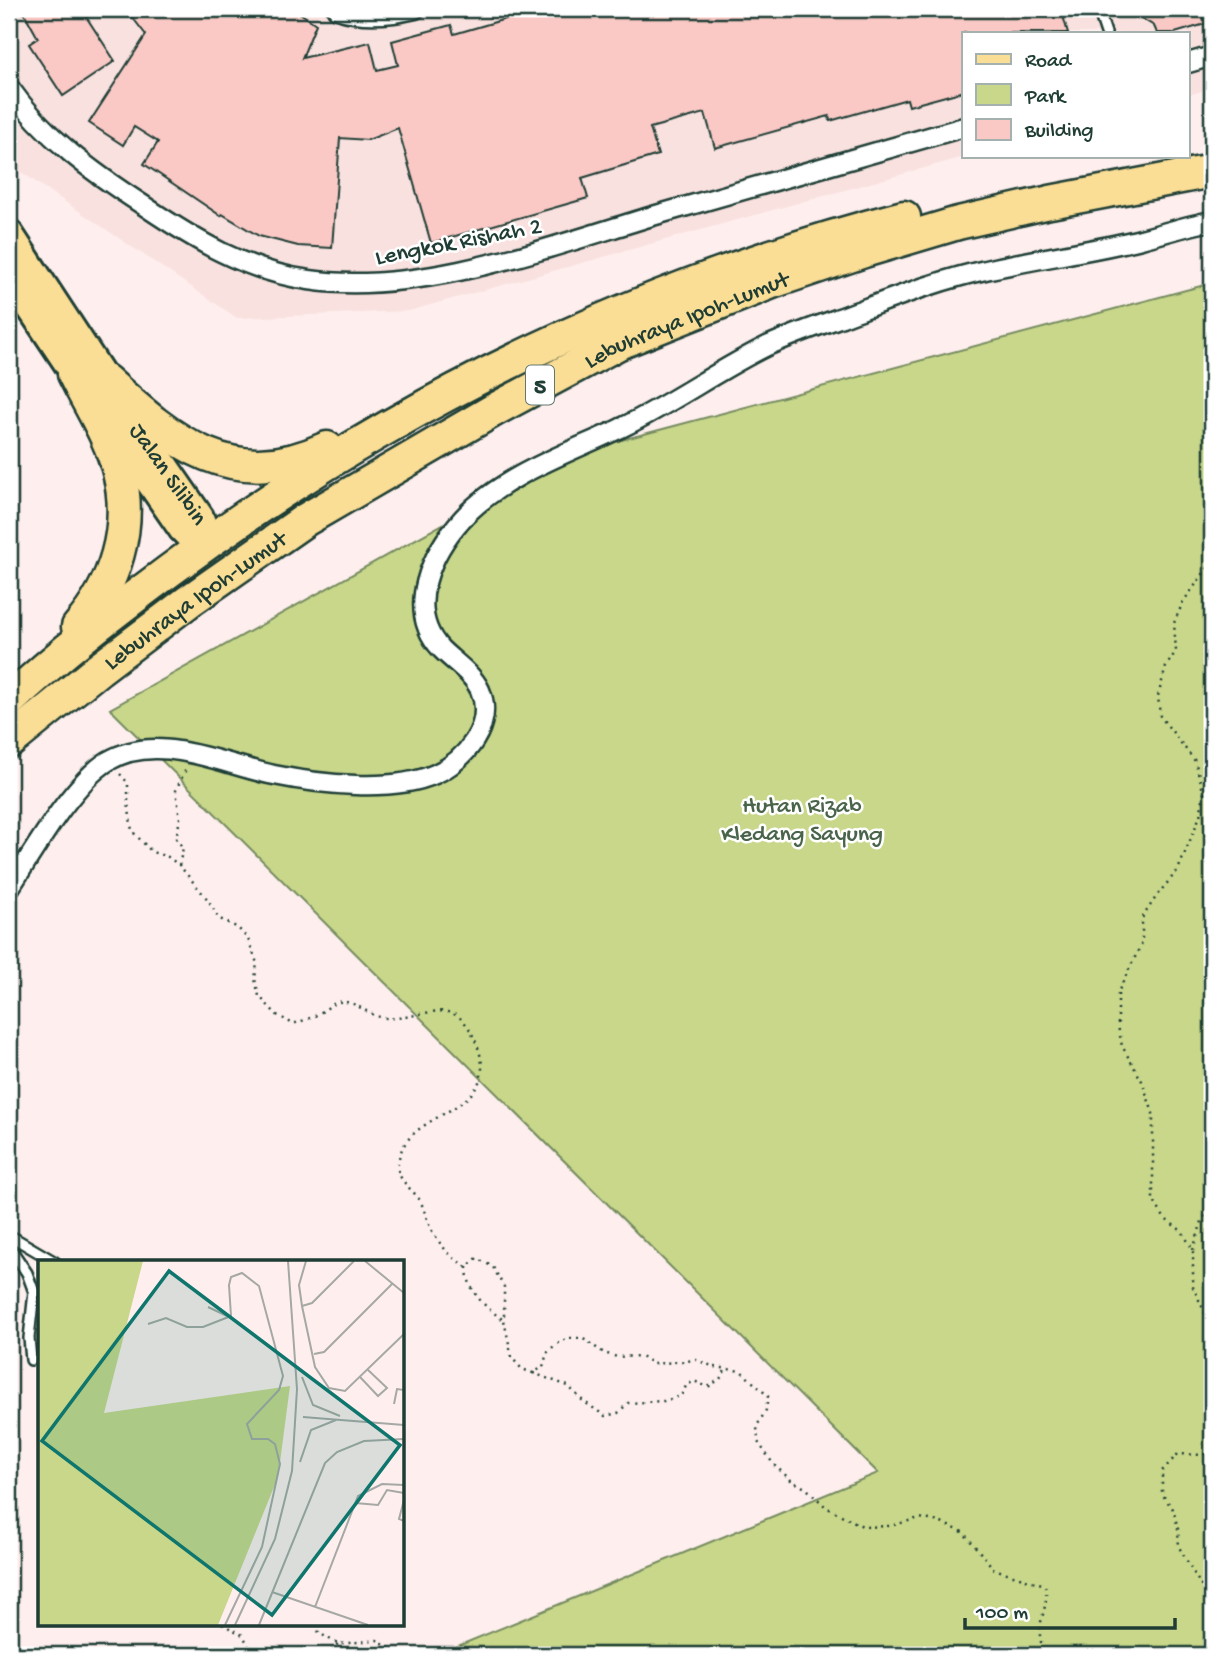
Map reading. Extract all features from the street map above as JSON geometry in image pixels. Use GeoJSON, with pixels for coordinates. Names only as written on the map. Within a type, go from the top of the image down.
{"type":"FeatureCollection","features":[{"type":"Feature","properties":{"kind":"highway","name":"Lebuhraya Ipoh-Lumut"},"geometry":{"type":"LineString","coordinates":[[17,693],[121,607],[282,491],[427,404],[513,360],[609,317],[728,272],[858,229],[976,200],[1212,162]]}},
{"type":"Feature","properties":{"kind":"highway","name":"Lebuhraya Ipoh-Lumut"},"geometry":{"type":"LineString","coordinates":[[9,741],[179,608],[305,520],[494,410],[620,343],[772,282],[944,227],[1015,209],[1212,172]]}},
{"type":"Feature","properties":{"kind":"highway"},"geometry":{"type":"LineString","coordinates":[[9,741],[49,696],[188,584],[201,567],[205,544],[234,547],[343,479],[449,418],[552,369],[620,343]]}},
{"type":"Feature","properties":{"kind":"highway"},"geometry":{"type":"LineString","coordinates":[[17,693],[95,607],[106,588],[121,540],[123,517],[119,472],[113,453],[74,374]]}},
{"type":"Feature","properties":{"kind":"highway"},"geometry":{"type":"LineString","coordinates":[[106,381],[153,424],[172,437],[204,453],[239,464],[299,460],[427,404]]}},
{"type":"Feature","properties":{"kind":"main road","name":"Jalan Silibin"},"geometry":{"type":"LineString","coordinates":[[9,233],[106,381],[200,517],[206,534],[205,544],[190,537],[182,529],[9,276]]}},
{"type":"Feature","properties":{"kind":"street"},"geometry":{"type":"LineString","coordinates":[[337,9],[380,14],[415,9]]}},
{"type":"Feature","properties":{"kind":"street"},"geometry":{"type":"LineString","coordinates":[[1190,62],[1212,56]]}},
{"type":"Feature","properties":{"kind":"street","name":"Lengkok Rishah 2"},"geometry":{"type":"LineString","coordinates":[[9,88],[40,125],[70,154],[189,235],[250,267],[301,279],[341,283],[398,280],[505,258],[962,128]]}},
{"type":"Feature","properties":{"kind":"street"},"geometry":{"type":"LineString","coordinates":[[9,889],[60,813],[86,780],[108,761],[131,752],[166,750],[274,775],[350,785],[400,783],[433,775],[460,758],[478,737],[484,704],[479,689],[469,675],[440,648],[429,632],[423,613],[423,596],[436,555],[466,515],[489,497],[545,463],[623,427],[769,345],[815,327],[944,281],[985,270],[1142,239],[1212,221]]}},
{"type":"Feature","properties":{"kind":"lane"},"geometry":{"type":"LineString","coordinates":[[1098,9],[1106,32]]}},
{"type":"Feature","properties":{"kind":"lane"},"geometry":{"type":"LineString","coordinates":[[9,1235],[52,1260]]}},
{"type":"Feature","properties":{"kind":"lane"},"geometry":{"type":"LineString","coordinates":[[9,1246],[27,1273],[34,1292],[29,1338],[31,1360]]}},
{"type":"Feature","properties":{"kind":"path"},"geometry":{"type":"LineString","coordinates":[[1193,1250],[1182,1231],[1165,1219],[1153,1200],[1153,1113],[1142,1081],[1122,1046],[1118,1026],[1118,992],[1142,943],[1142,918],[1178,870],[1200,816],[1204,794],[1195,761],[1160,716],[1158,696],[1166,667],[1176,651],[1174,623],[1183,603],[1212,562]]}},
{"type":"Feature","properties":{"kind":"path"},"geometry":{"type":"LineString","coordinates":[[179,865],[183,848],[176,838],[180,819],[177,790],[192,754]]}},
{"type":"Feature","properties":{"kind":"path"},"geometry":{"type":"LineString","coordinates":[[108,761],[128,783],[132,831],[152,852],[168,857],[179,865],[209,901],[218,918],[238,928],[248,939],[257,963],[255,979],[259,996],[277,1015],[293,1024],[316,1016],[337,1002],[351,1003],[366,1013],[383,1018],[446,1010],[467,1023],[478,1047],[482,1069],[474,1092],[414,1131],[403,1143],[397,1166],[401,1178],[418,1197],[430,1227],[457,1262],[467,1267]]}},
{"type":"Feature","properties":{"kind":"path"},"geometry":{"type":"LineString","coordinates":[[1212,1211],[1203,1218],[1193,1250],[1193,1287],[1212,1328]]}},
{"type":"Feature","properties":{"kind":"path"},"geometry":{"type":"LineString","coordinates":[[504,1320],[477,1297],[467,1280],[467,1267],[477,1258],[493,1267],[505,1286],[504,1320],[512,1357],[522,1369],[568,1386],[583,1401],[605,1416],[618,1413],[628,1403],[664,1401],[681,1396],[686,1386],[694,1381],[708,1387],[720,1379],[726,1369]]}},
{"type":"Feature","properties":{"kind":"path"},"geometry":{"type":"LineString","coordinates":[[533,1373],[543,1367],[547,1353],[568,1338],[582,1338],[604,1353],[641,1356],[653,1364],[696,1360],[741,1371],[768,1396],[766,1410],[757,1426],[758,1442],[774,1465],[791,1480],[807,1489],[825,1507],[863,1527],[890,1526],[920,1518],[939,1521],[963,1532],[994,1569],[1045,1585],[1048,1598],[1039,1625],[1042,1648],[1046,1655]]}},
{"type":"Feature","properties":{"kind":"path"},"geometry":{"type":"LineString","coordinates":[[1212,1451],[1203,1455],[1178,1454],[1162,1471],[1162,1494],[1173,1509],[1179,1547],[1212,1605]]}},
{"type":"Feature","properties":{"kind":"path"},"geometry":{"type":"LineString","coordinates":[[226,1626],[243,1634],[253,1655]]}},
{"type":"Feature","properties":{"kind":"path"},"geometry":{"type":"LineString","coordinates":[[317,1626],[319,1633],[338,1644],[377,1640],[399,1655]]}},
{"type":"Feature","properties":{"kind":"path"},"geometry":{"type":"LineString","coordinates":[[326,1655],[338,1644]]}},
{"type":"Feature","properties":{"kind":"shaded area"},"geometry":{"type":"Polygon","coordinates":[[[9,9],[1212,9],[1212,88],[1190,94],[1190,32],[962,32],[962,158],[409,311],[237,318],[9,164],[9,9]]]}},
{"type":"Feature","properties":{"kind":"shaded area"},"geometry":{"type":"Polygon","coordinates":[[[9,518],[18,565],[9,580],[9,518]]]}},
{"type":"Feature","properties":{"kind":"green space","name":"Hutan Rizab Kledang Sayung"},"geometry":{"type":"Polygon","coordinates":[[[1212,283],[1212,1655],[436,1655],[878,1473],[110,709],[569,454],[1212,283]]]}},
{"type":"Feature","properties":{"kind":"building"},"geometry":{"type":"Polygon","coordinates":[[[22,9],[81,9],[115,61],[63,96],[29,44],[38,38],[22,9]]]}},
{"type":"Feature","properties":{"kind":"building"},"geometry":{"type":"Polygon","coordinates":[[[126,9],[294,9],[316,24],[302,58],[370,42],[377,70],[398,65],[392,41],[451,25],[454,34],[540,9],[1061,9],[1068,32],[962,32],[962,92],[909,106],[907,99],[830,121],[829,116],[715,148],[705,113],[650,128],[658,155],[582,178],[588,198],[431,243],[398,128],[368,140],[340,138],[332,248],[298,246],[259,236],[222,214],[221,216],[144,164],[158,142],[134,127],[123,145],[89,123],[146,35],[126,9]]]}},
{"type":"Feature","properties":{"kind":"building"},"geometry":{"type":"Polygon","coordinates":[[[1126,9],[1212,9],[1212,22],[1178,32],[1157,32],[1154,26],[1126,9]]]}}]}
